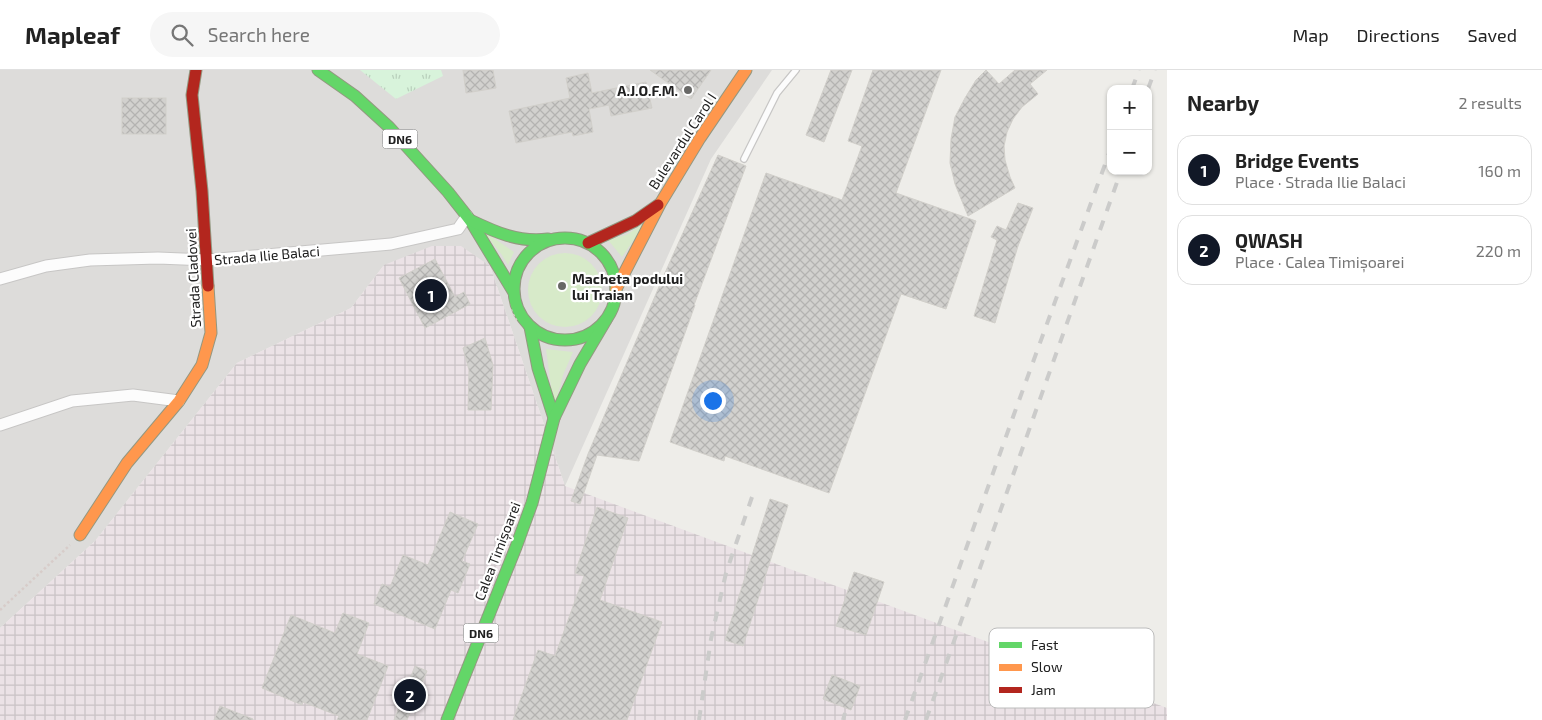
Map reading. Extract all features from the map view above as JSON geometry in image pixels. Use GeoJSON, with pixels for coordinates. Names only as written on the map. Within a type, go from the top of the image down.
{"type":"FeatureCollection","features":[{"type":"Feature","properties":{"kind":"main road","name":"Strada Cladovei"},"geometry":{"type":"LineString","coordinates":[[80,535],[128,463],[179,401],[202,365],[211,333],[202,191],[192,96],[196,70]]}},
{"type":"Feature","properties":{"kind":"main road","name":"DN6"},"geometry":{"type":"LineString","coordinates":[[318,70],[355,96],[389,127],[469,218],[512,294],[525,326],[554,418]]}},
{"type":"Feature","properties":{"kind":"main road","name":"Bulevardul Carol I"},"geometry":{"type":"LineString","coordinates":[[616,289],[660,204],[700,138],[746,70]]}},
{"type":"Feature","properties":{"kind":"main road","name":"Bulevardul Carol I"},"geometry":{"type":"LineString","coordinates":[[588,243],[635,221],[660,204]]}},
{"type":"Feature","properties":{"kind":"main road","name":"DN6"},"geometry":{"type":"LineString","coordinates":[[469,218],[498,233],[514,238],[528,240],[563,237],[576,238],[600,251],[609,262],[614,275],[616,289],[613,306],[606,320],[593,332],[578,339],[561,340],[544,336],[525,326]]}},
{"type":"Feature","properties":{"kind":"main road","name":"DN6"},"geometry":{"type":"LineString","coordinates":[[512,294],[514,277],[519,264],[527,253],[550,239]]}},
{"type":"Feature","properties":{"kind":"main road","name":"Calea Timișoarei"},"geometry":{"type":"LineString","coordinates":[[447,720],[532,503],[554,418],[580,364],[606,320]]}},
{"type":"Feature","properties":{"kind":"street","name":"Strada Ilie Balaci"},"geometry":{"type":"LineString","coordinates":[[0,279],[46,266],[90,260],[158,258],[207,260],[391,244],[458,229],[469,218]]}},
{"type":"Feature","properties":{"kind":"street"},"geometry":{"type":"LineString","coordinates":[[0,425],[72,401],[134,395],[179,401]]}},
{"type":"Feature","properties":{"kind":"lane"},"geometry":{"type":"LineString","coordinates":[[744,159],[777,93],[796,70]]}},
{"type":"Feature","properties":{"kind":"path"},"geometry":{"type":"LineString","coordinates":[[512,294],[513,312],[525,326]]}},
{"type":"Feature","properties":{"kind":"path"},"geometry":{"type":"LineString","coordinates":[[0,610],[80,535]]}},
{"type":"Feature","properties":{"kind":"shaded area"},"geometry":{"type":"Polygon","coordinates":[[[0,70],[772,70],[711,159],[565,486],[490,266],[384,265],[351,308],[237,363],[95,541],[0,628],[0,70]]]}},
{"type":"Feature","properties":{"kind":"shaded area"},"geometry":{"type":"Polygon","coordinates":[[[432,246],[461,246],[490,266],[565,486],[989,642],[989,708],[1154,708],[1154,703],[1167,708],[1167,720],[0,720],[0,628],[95,541],[237,363],[351,308],[384,265],[432,246]]]}},
{"type":"Feature","properties":{"kind":"green space"},"geometry":{"type":"Polygon","coordinates":[[[360,70],[441,70],[443,76],[396,99],[360,70]]]}},
{"type":"Feature","properties":{"kind":"green space"},"geometry":{"type":"Polygon","coordinates":[[[646,222],[622,257],[608,240],[626,235],[646,222]]]}},
{"type":"Feature","properties":{"kind":"green space"},"geometry":{"type":"Polygon","coordinates":[[[482,230],[514,252],[508,265],[502,255],[482,230]]]}},
{"type":"Feature","properties":{"kind":"green space"},"geometry":{"type":"Polygon","coordinates":[[[558,253],[572,253],[586,259],[596,269],[602,283],[602,297],[596,311],[586,321],[572,327],[558,327],[544,321],[534,311],[528,297],[528,283],[534,269],[544,259],[558,253]]]}},
{"type":"Feature","properties":{"kind":"green space"},"geometry":{"type":"Polygon","coordinates":[[[546,349],[573,352],[563,375],[554,409],[546,349]]]}},
{"type":"Feature","properties":{"kind":"building"},"geometry":{"type":"Polygon","coordinates":[[[463,70],[493,70],[496,88],[466,93],[463,70]]]}},
{"type":"Feature","properties":{"kind":"building","name":"A.J.O.F.M."},"geometry":{"type":"Polygon","coordinates":[[[650,70],[711,70],[691,99],[650,70]]]}},
{"type":"Feature","properties":{"kind":"building"},"geometry":{"type":"Polygon","coordinates":[[[831,70],[852,70],[824,142],[806,135],[831,70]]]}},
{"type":"Feature","properties":{"kind":"building"},"geometry":{"type":"Polygon","coordinates":[[[873,70],[941,70],[896,193],[976,221],[946,309],[901,294],[829,493],[725,456],[724,461],[670,442],[766,173],[842,200],[862,146],[848,141],[873,70]]]}},
{"type":"Feature","properties":{"kind":"building"},"geometry":{"type":"Polygon","coordinates":[[[986,70],[999,84],[1015,70],[1047,70],[1030,84],[1038,94],[1022,107],[1013,119],[1007,132],[1004,146],[1005,160],[1015,188],[968,216],[955,184],[950,163],[951,139],[955,117],[976,80],[986,70]]]}},
{"type":"Feature","properties":{"kind":"building"},"geometry":{"type":"Polygon","coordinates":[[[588,73],[592,93],[646,82],[652,108],[611,116],[609,105],[589,109],[593,132],[573,136],[572,132],[516,143],[509,111],[570,98],[566,78],[588,73]]]}},
{"type":"Feature","properties":{"kind":"building"},"geometry":{"type":"Polygon","coordinates":[[[122,98],[166,98],[166,134],[122,134],[122,98]]]}},
{"type":"Feature","properties":{"kind":"building"},"geometry":{"type":"Polygon","coordinates":[[[718,155],[746,166],[639,461],[597,455],[580,504],[571,501],[588,454],[664,275],[718,155]]]}},
{"type":"Feature","properties":{"kind":"building"},"geometry":{"type":"Polygon","coordinates":[[[1018,203],[1033,208],[1018,246],[995,323],[974,316],[997,240],[991,237],[997,226],[1006,230],[1018,203]]]}},
{"type":"Feature","properties":{"kind":"building"},"geometry":{"type":"Polygon","coordinates":[[[435,259],[455,297],[464,292],[470,304],[425,328],[399,278],[435,259]]]}},
{"type":"Feature","properties":{"kind":"building"},"geometry":{"type":"Polygon","coordinates":[[[485,338],[493,365],[491,410],[468,410],[469,370],[463,348],[485,338]]]}},
{"type":"Feature","properties":{"kind":"building"},"geometry":{"type":"Polygon","coordinates":[[[770,499],[788,505],[743,646],[725,640],[770,499]]]}},
{"type":"Feature","properties":{"kind":"building"},"geometry":{"type":"Polygon","coordinates":[[[597,507],[628,518],[600,600],[662,622],[627,720],[513,720],[538,650],[555,656],[584,576],[575,573],[597,507]]]}},
{"type":"Feature","properties":{"kind":"building"},"geometry":{"type":"Polygon","coordinates":[[[450,512],[478,524],[462,561],[470,564],[458,593],[451,590],[435,629],[374,604],[382,584],[390,587],[403,555],[428,565],[450,512]]]}},
{"type":"Feature","properties":{"kind":"building"},"geometry":{"type":"Polygon","coordinates":[[[854,572],[884,582],[866,635],[836,626],[854,572]]]}},
{"type":"Feature","properties":{"kind":"building"},"geometry":{"type":"Polygon","coordinates":[[[343,613],[369,623],[357,654],[388,666],[367,720],[337,720],[339,716],[303,702],[302,705],[262,688],[291,615],[335,633],[343,613]]]}},
{"type":"Feature","properties":{"kind":"building"},"geometry":{"type":"Polygon","coordinates":[[[415,666],[427,671],[407,720],[394,720],[415,666]]]}},
{"type":"Feature","properties":{"kind":"building"},"geometry":{"type":"Polygon","coordinates":[[[832,675],[860,686],[851,710],[823,699],[832,675]]]}},
{"type":"Feature","properties":{"kind":"building"},"geometry":{"type":"Polygon","coordinates":[[[220,706],[253,719],[253,720],[214,720],[220,706]]]}},
{"type":"Feature","properties":{"kind":"railway"},"geometry":{"type":"LineString","coordinates":[[1133,85],[1139,70]]}},
{"type":"Feature","properties":{"kind":"railway"},"geometry":{"type":"LineString","coordinates":[[1149,85],[1155,70]]}},
{"type":"Feature","properties":{"kind":"railway"},"geometry":{"type":"LineString","coordinates":[[905,720],[1107,159]]}},
{"type":"Feature","properties":{"kind":"railway"},"geometry":{"type":"LineString","coordinates":[[926,720],[1120,175]]}},
{"type":"Feature","properties":{"kind":"railway"},"geometry":{"type":"LineString","coordinates":[[699,720],[711,639],[726,573],[752,497]]}},
{"type":"Feature","properties":{"kind":"railway"},"geometry":{"type":"LineString","coordinates":[[843,720],[845,713]]}},
{"type":"Feature","properties":{"kind":"traffic: fast"},"geometry":{"type":"LineString","coordinates":[[318,70],[355,96],[389,127],[448,192],[470,220],[513,291]]}},
{"type":"Feature","properties":{"kind":"traffic: fast"},"geometry":{"type":"LineString","coordinates":[[470,220],[508,236],[537,240],[548,239]]}},
{"type":"Feature","properties":{"kind":"traffic: fast"},"geometry":{"type":"LineString","coordinates":[[565,238],[585,242],[601,253],[612,269],[616,289],[612,309],[601,325],[585,336],[565,340],[545,336],[529,325],[518,309],[514,289],[518,269],[529,253],[545,242],[565,238]]}},
{"type":"Feature","properties":{"kind":"traffic: fast"},"geometry":{"type":"LineString","coordinates":[[447,720],[532,503],[554,418],[580,364],[606,320]]}},
{"type":"Feature","properties":{"kind":"traffic: fast"},"geometry":{"type":"LineString","coordinates":[[530,327],[538,368],[554,418]]}},
{"type":"Feature","properties":{"kind":"traffic: slow"},"geometry":{"type":"LineString","coordinates":[[616,289],[660,204],[700,138],[746,70]]}},
{"type":"Feature","properties":{"kind":"traffic: slow"},"geometry":{"type":"LineString","coordinates":[[80,535],[127,463],[179,401],[202,365],[211,333],[208,286]]}},
{"type":"Feature","properties":{"kind":"traffic: jam"},"geometry":{"type":"LineString","coordinates":[[196,70],[192,95],[202,191],[208,286]]}},
{"type":"Feature","properties":{"kind":"traffic: jam"},"geometry":{"type":"LineString","coordinates":[[588,243],[635,221],[658,205]]}},
{"type":"Feature","properties":{"kind":"place","name":"A.J.O.F.M."},"geometry":{"type":"Point","coordinates":[688,90]}},
{"type":"Feature","properties":{"kind":"place","name":"Macheta podului lui Traian"},"geometry":{"type":"Point","coordinates":[562,286]}},
{"type":"Feature","properties":{"kind":"place","name":"Bridge Events"},"geometry":{"type":"Point","coordinates":[431,295]}},
{"type":"Feature","properties":{"kind":"place","name":"QWASH"},"geometry":{"type":"Point","coordinates":[410,695]}}]}
